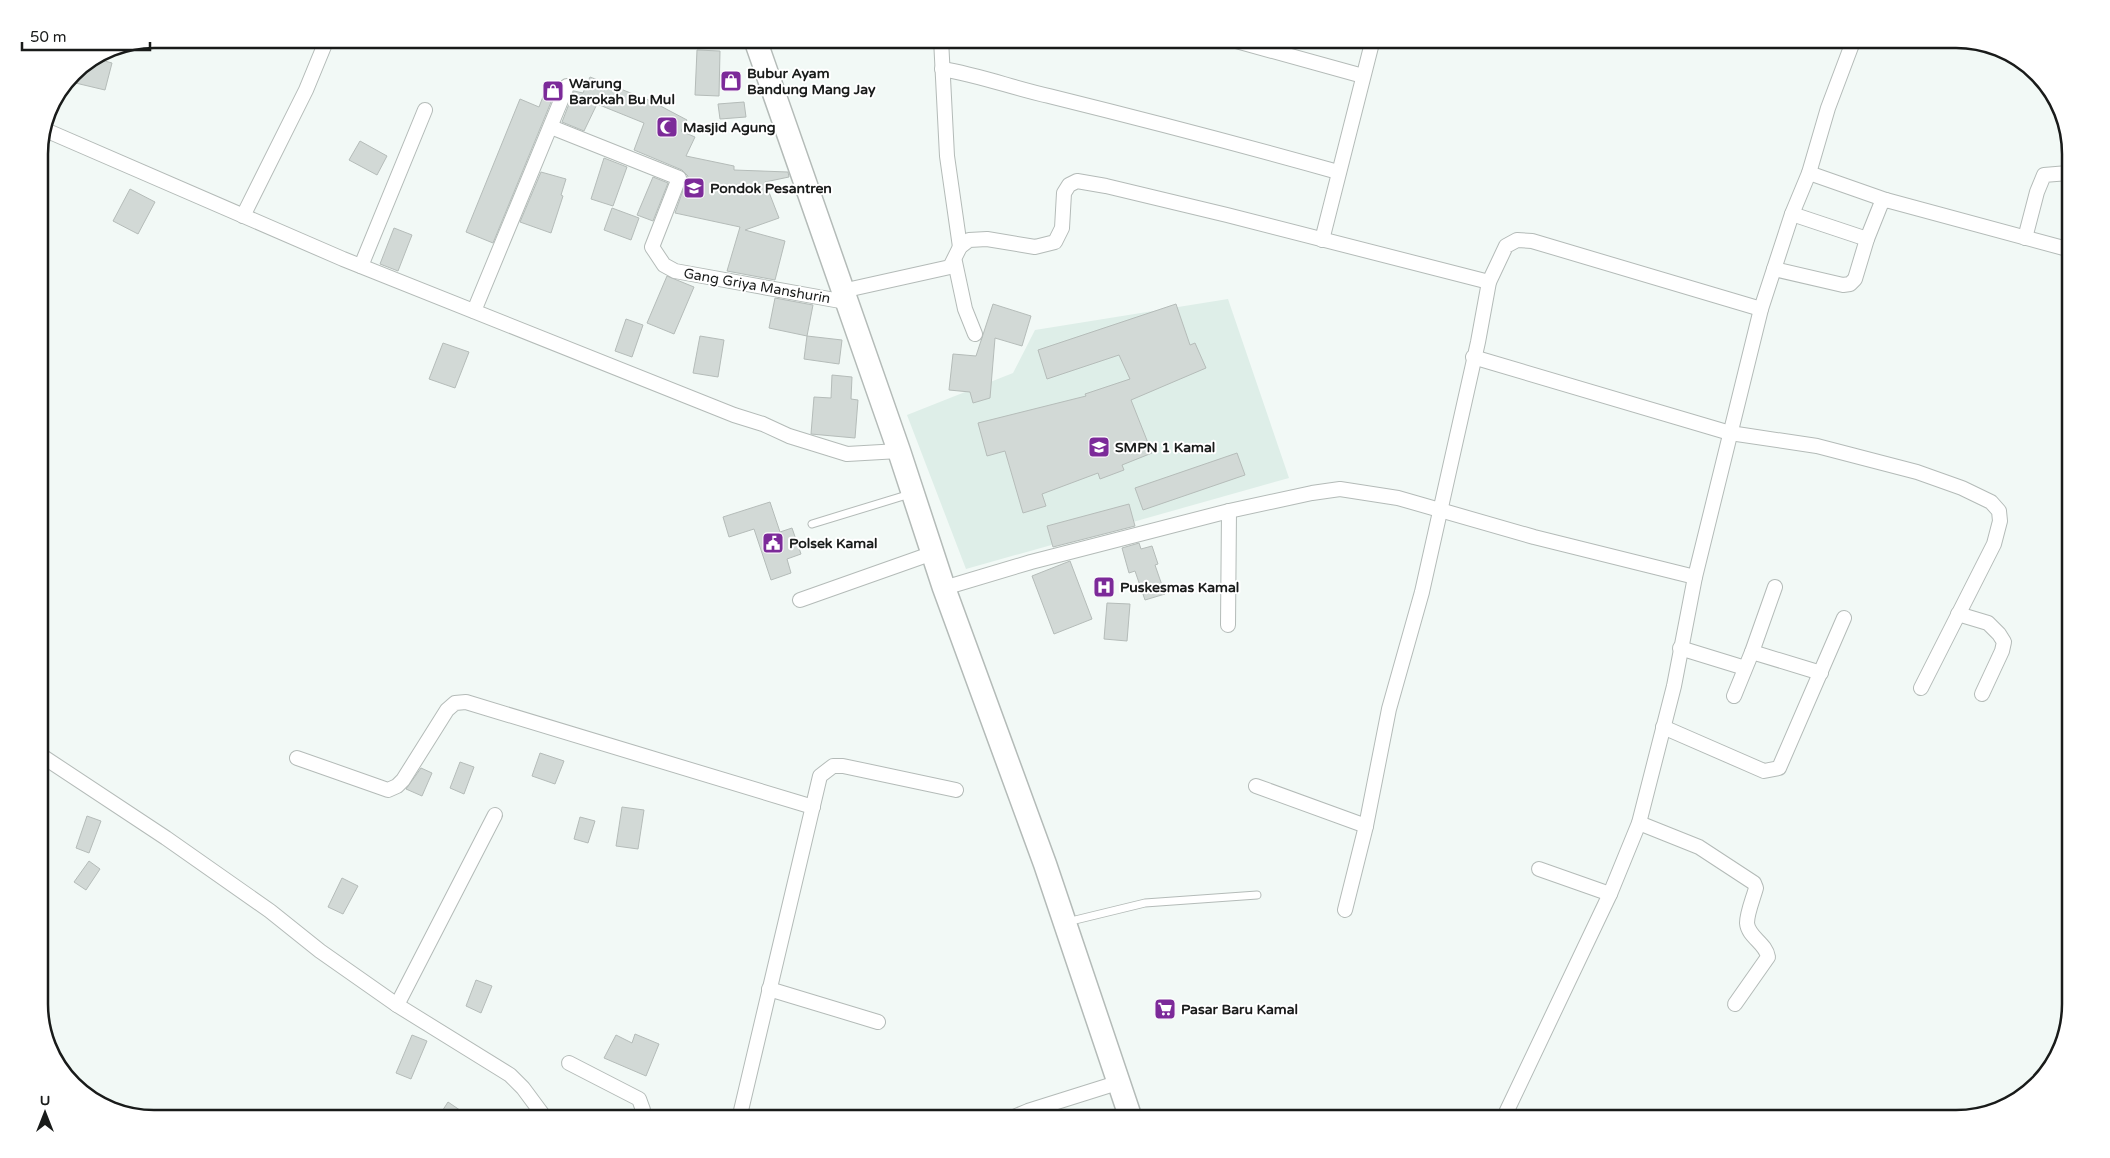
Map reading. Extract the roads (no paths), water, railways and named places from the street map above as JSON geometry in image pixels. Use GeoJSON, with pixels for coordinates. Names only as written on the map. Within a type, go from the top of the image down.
{"type":"FeatureCollection","features":[{"type":"Feature","properties":{"kind":"highway"},"geometry":{"type":"LineString","coordinates":[[758,48],[844,297],[900,451],[944,588],[1045,864],[1128,1110]]}},
{"type":"Feature","properties":{"kind":"street"},"geometry":{"type":"LineString","coordinates":[[243,216],[306,90],[324,48]]}},
{"type":"Feature","properties":{"kind":"street"},"geometry":{"type":"LineString","coordinates":[[941,48],[947,156],[960,247]]}},
{"type":"Feature","properties":{"kind":"street"},"geometry":{"type":"LineString","coordinates":[[1262,48],[1363,76]]}},
{"type":"Feature","properties":{"kind":"street"},"geometry":{"type":"LineString","coordinates":[[1322,240],[1371,48]]}},
{"type":"Feature","properties":{"kind":"street"},"geometry":{"type":"LineString","coordinates":[[1508,1110],[1610,894],[1639,823],[1663,727],[1695,577],[1761,309],[1792,214],[1809,173],[1828,108],[1851,48]]}},
{"type":"Feature","properties":{"kind":"street"},"geometry":{"type":"LineString","coordinates":[[942,69],[974,74],[1022,90],[1192,132],[1338,172]]}},
{"type":"Feature","properties":{"kind":"street"},"geometry":{"type":"LineString","coordinates":[[474,311],[567,86]]}},
{"type":"Feature","properties":{"kind":"street"},"geometry":{"type":"LineString","coordinates":[[361,266],[425,110]]}},
{"type":"Feature","properties":{"kind":"street","name":"Gang Griya Manshurin"},"geometry":{"type":"LineString","coordinates":[[551,127],[679,178],[652,247],[664,265],[675,272],[844,297]]}},
{"type":"Feature","properties":{"kind":"street"},"geometry":{"type":"LineString","coordinates":[[50,132],[361,266],[734,415],[763,424],[789,436],[847,454],[900,451]]}},
{"type":"Feature","properties":{"kind":"street"},"geometry":{"type":"LineString","coordinates":[[1809,173],[1886,200],[2062,248]]}},
{"type":"Feature","properties":{"kind":"street"},"geometry":{"type":"LineString","coordinates":[[2026,238],[2037,192],[2044,175],[2062,174]]}},
{"type":"Feature","properties":{"kind":"street"},"geometry":{"type":"LineString","coordinates":[[844,297],[950,267],[960,247],[968,240],[987,239],[1035,247],[1055,242],[1062,228],[1064,193],[1069,185],[1077,181],[1106,186],[1489,282]]}},
{"type":"Feature","properties":{"kind":"street"},"geometry":{"type":"LineString","coordinates":[[1774,269],[1843,285],[1850,284],[1855,279],[1867,239],[1881,204],[1886,200]]}},
{"type":"Feature","properties":{"kind":"street"},"geometry":{"type":"LineString","coordinates":[[1792,214],[1867,239]]}},
{"type":"Feature","properties":{"kind":"street"},"geometry":{"type":"LineString","coordinates":[[1345,910],[1366,826],[1390,709],[1420,600],[1489,282],[1506,246],[1517,240],[1532,240],[1761,309]]}},
{"type":"Feature","properties":{"kind":"street"},"geometry":{"type":"LineString","coordinates":[[954,262],[965,309],[975,334]]}},
{"type":"Feature","properties":{"kind":"street"},"geometry":{"type":"LineString","coordinates":[[1473,358],[1730,433],[1817,446],[1917,472],[1962,488],[1991,502],[1999,511],[2000,521],[1994,544],[1921,688]]}},
{"type":"Feature","properties":{"kind":"street"},"geometry":{"type":"LineString","coordinates":[[944,588],[1031,562],[1229,511],[1312,493],[1340,489],[1398,498],[1534,537],[1695,577]]}},
{"type":"Feature","properties":{"kind":"street"},"geometry":{"type":"LineString","coordinates":[[1228,625],[1229,511]]}},
{"type":"Feature","properties":{"kind":"street"},"geometry":{"type":"LineString","coordinates":[[800,600],[933,553]]}},
{"type":"Feature","properties":{"kind":"street"},"geometry":{"type":"LineString","coordinates":[[1734,696],[1775,587]]}},
{"type":"Feature","properties":{"kind":"street"},"geometry":{"type":"LineString","coordinates":[[1958,614],[1988,623],[2004,642],[2002,651],[1982,694]]}},
{"type":"Feature","properties":{"kind":"street"},"geometry":{"type":"LineString","coordinates":[[1663,727],[1764,771],[1780,768],[1844,618]]}},
{"type":"Feature","properties":{"kind":"street"},"geometry":{"type":"LineString","coordinates":[[1680,648],[1745,668]]}},
{"type":"Feature","properties":{"kind":"street"},"geometry":{"type":"LineString","coordinates":[[1752,652],[1821,673]]}},
{"type":"Feature","properties":{"kind":"street"},"geometry":{"type":"LineString","coordinates":[[298,758],[388,790],[397,786],[403,780],[446,710],[455,703],[466,702],[813,807]]}},
{"type":"Feature","properties":{"kind":"street"},"geometry":{"type":"LineString","coordinates":[[48,760],[166,838],[270,911],[320,951],[397,1005],[510,1075],[523,1088],[539,1110]]}},
{"type":"Feature","properties":{"kind":"street"},"geometry":{"type":"LineString","coordinates":[[741,1110],[820,776],[834,766],[843,766],[956,790]]}},
{"type":"Feature","properties":{"kind":"street"},"geometry":{"type":"LineString","coordinates":[[1256,786],[1366,826]]}},
{"type":"Feature","properties":{"kind":"street"},"geometry":{"type":"LineString","coordinates":[[397,1005],[495,815]]}},
{"type":"Feature","properties":{"kind":"street"},"geometry":{"type":"LineString","coordinates":[[1639,823],[1699,847],[1754,883],[1756,888],[1747,922],[1748,929],[1767,950],[1768,957],[1735,1004]]}},
{"type":"Feature","properties":{"kind":"street"},"geometry":{"type":"LineString","coordinates":[[1538,869],[1610,894]]}},
{"type":"Feature","properties":{"kind":"street"},"geometry":{"type":"LineString","coordinates":[[770,989],[878,1022]]}},
{"type":"Feature","properties":{"kind":"street"},"geometry":{"type":"LineString","coordinates":[[569,1063],[639,1099],[643,1110]]}},
{"type":"Feature","properties":{"kind":"street"},"geometry":{"type":"LineString","coordinates":[[1031,1110],[1117,1083]]}},
{"type":"Feature","properties":{"kind":"lane"},"geometry":{"type":"LineString","coordinates":[[812,524],[913,494]]}},
{"type":"Feature","properties":{"kind":"lane"},"geometry":{"type":"LineString","coordinates":[[1064,923],[1145,903],[1257,895]]}},
{"type":"Feature","properties":{"kind":"place","name":"Bubur Ayam Bandung Mang Jay"},"geometry":{"type":"Point","coordinates":[731,81]}},
{"type":"Feature","properties":{"kind":"place","name":"Warung Barokah Bu Mul"},"geometry":{"type":"Point","coordinates":[553,91]}},
{"type":"Feature","properties":{"kind":"place","name":"Masjid Agung"},"geometry":{"type":"Point","coordinates":[667,127]}},
{"type":"Feature","properties":{"kind":"place","name":"Pondok Pesantren"},"geometry":{"type":"Point","coordinates":[694,188]}},
{"type":"Feature","properties":{"kind":"place","name":"SMPN 1 Kamal"},"geometry":{"type":"Point","coordinates":[1099,447]}},
{"type":"Feature","properties":{"kind":"place","name":"Polsek Kamal"},"geometry":{"type":"Point","coordinates":[773,543]}},
{"type":"Feature","properties":{"kind":"place","name":"Puskesmas Kamal"},"geometry":{"type":"Point","coordinates":[1104,587]}},
{"type":"Feature","properties":{"kind":"place","name":"Pasar Baru Kamal"},"geometry":{"type":"Point","coordinates":[1165,1009]}}]}
